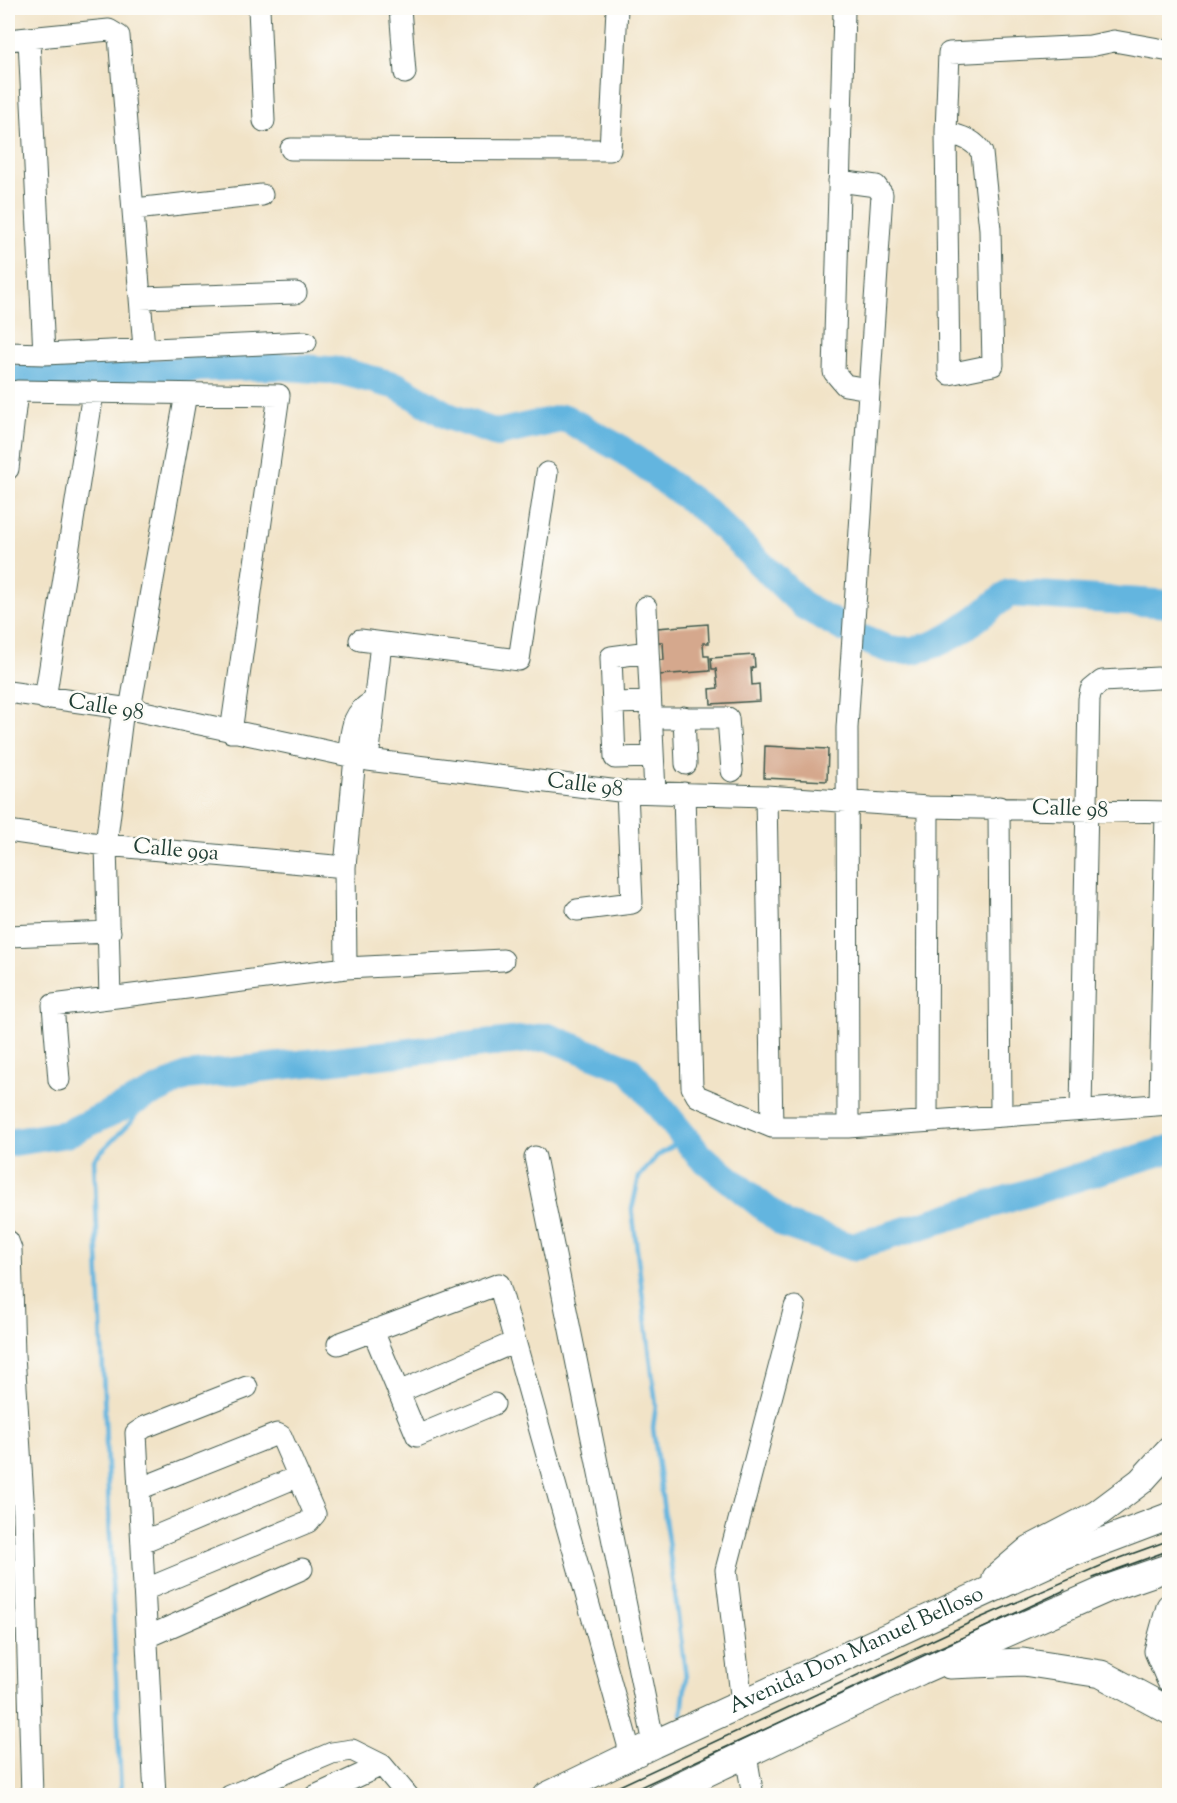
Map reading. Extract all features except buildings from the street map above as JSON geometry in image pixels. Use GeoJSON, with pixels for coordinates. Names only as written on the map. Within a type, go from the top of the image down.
{"type":"FeatureCollection","features":[{"type":"Feature","properties":{"kind":"main road"},"geometry":{"type":"LineString","coordinates":[[974,1597],[1030,1549],[1097,1514],[1141,1481],[1170,1449]]}},
{"type":"Feature","properties":{"kind":"main road","name":"Avenida Don Manuel Belloso"},"geometry":{"type":"LineString","coordinates":[[547,1796],[742,1703],[1062,1557],[1170,1516]]}},
{"type":"Feature","properties":{"kind":"main road","name":"Avenida Don Manuel Belloso"},"geometry":{"type":"LineString","coordinates":[[658,1796],[920,1671],[1110,1588],[1170,1567]]}},
{"type":"Feature","properties":{"kind":"main road"},"geometry":{"type":"LineString","coordinates":[[1170,1607],[1158,1651],[1170,1679]]}},
{"type":"Feature","properties":{"kind":"main road"},"geometry":{"type":"LineString","coordinates":[[920,1671],[963,1663],[1023,1662],[1101,1674],[1170,1711]]}},
{"type":"Feature","properties":{"kind":"street"},"geometry":{"type":"LineString","coordinates":[[259,8],[264,121]]}},
{"type":"Feature","properties":{"kind":"street"},"geometry":{"type":"LineString","coordinates":[[400,8],[405,73]]}},
{"type":"Feature","properties":{"kind":"street"},"geometry":{"type":"LineString","coordinates":[[291,149],[610,150],[617,8]]}},
{"type":"Feature","properties":{"kind":"street"},"geometry":{"type":"LineString","coordinates":[[844,11],[834,372],[845,385],[869,389]]}},
{"type":"Feature","properties":{"kind":"street"},"geometry":{"type":"LineString","coordinates":[[8,40],[29,40],[109,30],[120,36],[144,348]]}},
{"type":"Feature","properties":{"kind":"street"},"geometry":{"type":"LineString","coordinates":[[29,40],[44,354]]}},
{"type":"Feature","properties":{"kind":"street"},"geometry":{"type":"LineString","coordinates":[[946,132],[969,139],[982,153],[990,229],[993,365],[949,374],[946,132],[949,53],[1090,46],[1114,41],[1170,51]]}},
{"type":"Feature","properties":{"kind":"street"},"geometry":{"type":"LineString","coordinates":[[839,181],[876,186],[882,194],[854,603],[846,801],[848,1127]]}},
{"type":"Feature","properties":{"kind":"street"},"geometry":{"type":"LineString","coordinates":[[135,209],[262,195]]}},
{"type":"Feature","properties":{"kind":"street"},"geometry":{"type":"LineString","coordinates":[[141,298],[296,293]]}},
{"type":"Feature","properties":{"kind":"street"},"geometry":{"type":"LineString","coordinates":[[8,353],[44,354],[306,342]]}},
{"type":"Feature","properties":{"kind":"street"},"geometry":{"type":"LineString","coordinates":[[8,458],[17,392],[279,395],[231,732]]}},
{"type":"Feature","properties":{"kind":"street"},"geometry":{"type":"LineString","coordinates":[[45,699],[93,393]]}},
{"type":"Feature","properties":{"kind":"street"},"geometry":{"type":"LineString","coordinates":[[110,998],[106,845],[127,709],[186,394]]}},
{"type":"Feature","properties":{"kind":"street"},"geometry":{"type":"LineString","coordinates":[[346,968],[345,867],[357,757],[355,716],[360,709],[372,702],[371,641],[519,660],[547,473]]}},
{"type":"Feature","properties":{"kind":"street"},"geometry":{"type":"LineString","coordinates":[[646,607],[655,792]]}},
{"type":"Feature","properties":{"kind":"street"},"geometry":{"type":"LineString","coordinates":[[648,652],[612,656],[615,758],[653,757]]}},
{"type":"Feature","properties":{"kind":"street"},"geometry":{"type":"LineString","coordinates":[[1081,1110],[1091,690],[1102,681],[1158,678]]}},
{"type":"Feature","properties":{"kind":"street","name":"Calle 98"},"geometry":{"type":"LineString","coordinates":[[8,692],[127,709],[357,757],[627,792],[766,795],[928,807],[1168,812]]}},
{"type":"Feature","properties":{"kind":"street"},"geometry":{"type":"LineString","coordinates":[[613,703],[684,717],[728,718],[732,771]]}},
{"type":"Feature","properties":{"kind":"street"},"geometry":{"type":"LineString","coordinates":[[684,717],[686,764]]}},
{"type":"Feature","properties":{"kind":"street"},"geometry":{"type":"LineString","coordinates":[[577,910],[632,903],[627,792]]}},
{"type":"Feature","properties":{"kind":"street"},"geometry":{"type":"LineString","coordinates":[[684,793],[692,1087],[697,1096],[772,1127],[848,1127],[1165,1104],[1168,812]]}},
{"type":"Feature","properties":{"kind":"street"},"geometry":{"type":"LineString","coordinates":[[766,795],[772,1127]]}},
{"type":"Feature","properties":{"kind":"street"},"geometry":{"type":"LineString","coordinates":[[927,1121],[928,807]]}},
{"type":"Feature","properties":{"kind":"street"},"geometry":{"type":"LineString","coordinates":[[999,807],[1001,1116]]}},
{"type":"Feature","properties":{"kind":"street","name":"Calle 99a"},"geometry":{"type":"LineString","coordinates":[[8,831],[106,845],[345,867]]}},
{"type":"Feature","properties":{"kind":"street"},"geometry":{"type":"LineString","coordinates":[[8,936],[110,932]]}},
{"type":"Feature","properties":{"kind":"street"},"geometry":{"type":"LineString","coordinates":[[59,1080],[53,1005],[346,968],[503,960]]}},
{"type":"Feature","properties":{"kind":"street"},"geometry":{"type":"LineString","coordinates":[[535,1157],[642,1750]]}},
{"type":"Feature","properties":{"kind":"street"},"geometry":{"type":"LineString","coordinates":[[8,1241],[11,1249],[11,1355],[16,1517],[32,1796]]}},
{"type":"Feature","properties":{"kind":"street"},"geometry":{"type":"LineString","coordinates":[[338,1344],[499,1284],[642,1750]]}},
{"type":"Feature","properties":{"kind":"street"},"geometry":{"type":"LineString","coordinates":[[742,1703],[726,1570],[795,1307]]}},
{"type":"Feature","properties":{"kind":"street"},"geometry":{"type":"LineString","coordinates":[[373,1331],[417,1436],[494,1404]]}},
{"type":"Feature","properties":{"kind":"street"},"geometry":{"type":"LineString","coordinates":[[399,1392],[515,1342]]}},
{"type":"Feature","properties":{"kind":"street"},"geometry":{"type":"LineString","coordinates":[[155,1796],[136,1438],[140,1430],[246,1388]]}},
{"type":"Feature","properties":{"kind":"street"},"geometry":{"type":"LineString","coordinates":[[139,1489],[272,1434],[281,1436],[315,1514],[310,1521],[144,1590]]}},
{"type":"Feature","properties":{"kind":"street"},"geometry":{"type":"LineString","coordinates":[[142,1542],[299,1476]]}},
{"type":"Feature","properties":{"kind":"street"},"geometry":{"type":"LineString","coordinates":[[147,1637],[302,1569]]}},
{"type":"Feature","properties":{"kind":"street"},"geometry":{"type":"LineString","coordinates":[[230,1796],[332,1752],[352,1750],[382,1765],[408,1796]]}},
{"type":"Feature","properties":{"kind":"street"},"geometry":{"type":"LineString","coordinates":[[746,1755],[753,1796]]}},
{"type":"Feature","properties":{"kind":"street"},"geometry":{"type":"LineString","coordinates":[[315,1796],[382,1765]]}},
{"type":"Feature","properties":{"kind":"waterway"},"geometry":{"type":"LineString","coordinates":[[8,378],[113,378],[199,368],[276,366],[340,371],[397,386],[450,417],[497,433],[565,418],[621,449],[706,511],[804,606],[843,628]]}},
{"type":"Feature","properties":{"kind":"waterway"},"geometry":{"type":"LineString","coordinates":[[863,639],[894,650],[926,647],[970,624],[1009,593],[1170,604]]}},
{"type":"Feature","properties":{"kind":"waterway"},"geometry":{"type":"LineString","coordinates":[[8,1143],[66,1134],[187,1076],[548,1037],[629,1069],[699,1155],[786,1225],[852,1247],[1170,1149]]}},
{"type":"Feature","properties":{"kind":"waterway"},"geometry":{"type":"LineString","coordinates":[[121,1796],[94,1159],[130,1123],[152,1092]]}},
{"type":"Feature","properties":{"kind":"waterway"},"geometry":{"type":"LineString","coordinates":[[682,1714],[686,1677],[653,1428],[656,1405],[632,1209],[639,1177],[657,1156],[685,1138]]}},
{"type":"Feature","properties":{"kind":"tram line"},"geometry":{"type":"LineString","coordinates":[[598,1796],[980,1618],[1112,1561],[1170,1540]]}},
{"type":"Feature","properties":{"kind":"tram line"},"geometry":{"type":"LineString","coordinates":[[1093,1578],[1170,1550]]}},
{"type":"Feature","properties":{"kind":"tram line"},"geometry":{"type":"LineString","coordinates":[[621,1796],[1065,1590]]}}]}
